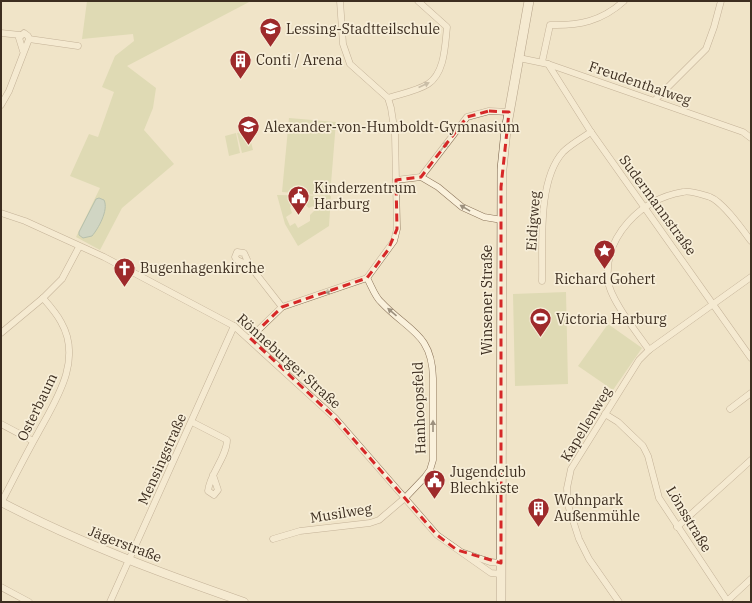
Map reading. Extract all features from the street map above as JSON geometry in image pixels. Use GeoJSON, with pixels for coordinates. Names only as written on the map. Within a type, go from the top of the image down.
{"type":"FeatureCollection","features":[{"type":"Feature","properties":{"kind":"main road","name":"Winsener Straße"},"geometry":{"type":"LineString","coordinates":[[501,602],[503,157],[509,112],[520,58],[529,1]]}},
{"type":"Feature","properties":{"kind":"street"},"geometry":{"type":"LineString","coordinates":[[250,338],[282,307],[367,278],[394,241],[397,228],[394,118],[388,98],[350,64],[343,44],[340,1]]}},
{"type":"Feature","properties":{"kind":"street"},"geometry":{"type":"LineString","coordinates":[[388,98],[427,85],[436,78],[440,68],[447,27],[427,4],[418,1]]}},
{"type":"Feature","properties":{"kind":"street"},"geometry":{"type":"LineString","coordinates":[[545,63],[550,25],[570,26],[587,23],[614,10],[624,1]]}},
{"type":"Feature","properties":{"kind":"street"},"geometry":{"type":"LineString","coordinates":[[655,100],[706,49],[721,1]]}},
{"type":"Feature","properties":{"kind":"street"},"geometry":{"type":"LineString","coordinates":[[1,33],[20,35],[26,34],[29,39],[78,46]]}},
{"type":"Feature","properties":{"kind":"street"},"geometry":{"type":"LineString","coordinates":[[20,35],[19,42],[23,51]]}},
{"type":"Feature","properties":{"kind":"street"},"geometry":{"type":"LineString","coordinates":[[1,105],[9,91],[23,51],[29,39]]}},
{"type":"Feature","properties":{"kind":"street","name":"Freudenthalweg"},"geometry":{"type":"LineString","coordinates":[[520,58],[545,63],[655,100],[743,132],[751,138]]}},
{"type":"Feature","properties":{"kind":"street","name":"Sudermannstraße"},"geometry":{"type":"LineString","coordinates":[[545,63],[590,132],[646,208],[751,358]]}},
{"type":"Feature","properties":{"kind":"street"},"geometry":{"type":"LineString","coordinates":[[421,177],[467,117],[489,111],[509,112]]}},
{"type":"Feature","properties":{"kind":"street","name":"Eidigweg"},"geometry":{"type":"LineString","coordinates":[[542,281],[545,195],[550,177],[555,164],[564,152],[590,132]]}},
{"type":"Feature","properties":{"kind":"street"},"geometry":{"type":"LineString","coordinates":[[396,180],[421,177],[438,187],[462,207],[476,214],[502,220]]}},
{"type":"Feature","properties":{"kind":"street"},"geometry":{"type":"LineString","coordinates":[[649,350],[619,308],[608,281],[612,246],[628,221],[660,199],[684,191],[711,197],[734,218],[751,241]]}},
{"type":"Feature","properties":{"kind":"street","name":"Rönneburger Straße"},"geometry":{"type":"LineString","coordinates":[[1,213],[25,221],[147,278],[234,326],[250,338],[336,418],[437,535],[490,573],[500,574]]}},
{"type":"Feature","properties":{"kind":"street"},"geometry":{"type":"LineString","coordinates":[[1,333],[43,298],[62,279],[79,247]]}},
{"type":"Feature","properties":{"kind":"street"},"geometry":{"type":"LineString","coordinates":[[250,266],[282,307]]}},
{"type":"Feature","properties":{"kind":"street","name":"Kapellenweg"},"geometry":{"type":"LineString","coordinates":[[619,602],[589,559],[571,519],[567,495],[571,470],[639,360],[649,350],[751,277]]}},
{"type":"Feature","properties":{"kind":"street","name":"Hanhoopsfeld"},"geometry":{"type":"LineString","coordinates":[[367,278],[379,301],[426,344],[433,367],[433,460],[426,477],[406,498]]}},
{"type":"Feature","properties":{"kind":"street","name":"Osterbaum"},"geometry":{"type":"LineString","coordinates":[[1,502],[62,388],[68,358],[66,337],[63,326],[43,298]]}},
{"type":"Feature","properties":{"kind":"street","name":"Mensingstraße"},"geometry":{"type":"LineString","coordinates":[[110,602],[130,561],[234,326]]}},
{"type":"Feature","properties":{"kind":"street"},"geometry":{"type":"LineString","coordinates":[[730,409],[751,393]]}},
{"type":"Feature","properties":{"kind":"street","name":"Lönsstraße"},"geometry":{"type":"LineString","coordinates":[[605,414],[618,422],[643,446],[648,456],[659,498],[727,602]]}},
{"type":"Feature","properties":{"kind":"street"},"geometry":{"type":"LineString","coordinates":[[192,422],[227,440],[227,445],[213,475]]}},
{"type":"Feature","properties":{"kind":"street"},"geometry":{"type":"LineString","coordinates":[[1,424],[33,441]]}},
{"type":"Feature","properties":{"kind":"street"},"geometry":{"type":"LineString","coordinates":[[677,527],[751,460]]}},
{"type":"Feature","properties":{"kind":"street","name":"Musilweg"},"geometry":{"type":"LineString","coordinates":[[273,539],[300,531],[375,522],[406,498]]}},
{"type":"Feature","properties":{"kind":"street","name":"Jägerstraße"},"geometry":{"type":"LineString","coordinates":[[1,502],[69,536],[130,561],[239,601]]}},
{"type":"Feature","properties":{"kind":"street","name":"Rönneburger Straße"},"geometry":{"type":"LineString","coordinates":[[457,550],[490,562],[501,563]]}},
{"type":"Feature","properties":{"kind":"street"},"geometry":{"type":"LineString","coordinates":[[727,602],[751,579]]}},
{"type":"Feature","properties":{"kind":"street"},"geometry":{"type":"LineString","coordinates":[[1,587],[29,602]]}},
{"type":"Feature","properties":{"kind":"highlighted area"},"geometry":{"type":"Polygon","coordinates":[[[489,111],[509,112],[501,187],[501,563],[457,550],[437,535],[335,418],[250,338],[282,307],[367,278],[388,250],[397,229],[396,180],[421,177],[467,117],[489,111]]]}},
{"type":"Feature","properties":{"kind":"green space"},"geometry":{"type":"Polygon","coordinates":[[[87,1],[251,1],[127,66],[156,88],[153,108],[144,130],[174,164],[122,208],[100,250],[76,237],[100,188],[70,176],[89,134],[98,137],[114,92],[102,87],[115,56],[134,41],[133,34],[82,39],[87,1]]]}},
{"type":"Feature","properties":{"kind":"green space"},"geometry":{"type":"Polygon","coordinates":[[[289,118],[336,122],[330,196],[282,192],[289,118]]]}},
{"type":"Feature","properties":{"kind":"green space"},"geometry":{"type":"Polygon","coordinates":[[[248,130],[253,150],[242,153],[237,133],[248,130]]]}},
{"type":"Feature","properties":{"kind":"green space"},"geometry":{"type":"Polygon","coordinates":[[[236,133],[240,153],[229,156],[225,136],[236,133]]]}},
{"type":"Feature","properties":{"kind":"green space"},"geometry":{"type":"Polygon","coordinates":[[[277,195],[331,196],[329,226],[298,246],[285,224],[277,195]],[[296,203],[290,207],[292,213],[286,217],[290,226],[295,223],[298,228],[310,221],[310,215],[315,210],[313,206],[309,208],[303,203],[298,206],[296,203]]]}},
{"type":"Feature","properties":{"kind":"green space","name":"Victoria Harburg"},"geometry":{"type":"Polygon","coordinates":[[[566,292],[568,384],[515,386],[513,294],[566,292]]]}},
{"type":"Feature","properties":{"kind":"green space"},"geometry":{"type":"Polygon","coordinates":[[[608,324],[642,348],[613,390],[578,366],[608,324]]]}},
{"type":"Feature","properties":{"kind":"water"},"geometry":{"type":"Polygon","coordinates":[[[99,198],[104,200],[105,204],[102,219],[92,236],[83,238],[79,235],[79,232],[96,199],[99,198]]]}},
{"type":"Feature","properties":{"kind":"place","name":"Lessing-Stadtteilschule"},"geometry":{"type":"Point","coordinates":[270,48]}},
{"type":"Feature","properties":{"kind":"place","name":"Conti / Arena"},"geometry":{"type":"Point","coordinates":[240,80]}},
{"type":"Feature","properties":{"kind":"place","name":"Alexander-von-Humboldt-Gymnasium"},"geometry":{"type":"Point","coordinates":[248,146]}},
{"type":"Feature","properties":{"kind":"place","name":"Kinderzentrum Harburg"},"geometry":{"type":"Point","coordinates":[299,216]}},
{"type":"Feature","properties":{"kind":"place","name":"Richard Gohert"},"geometry":{"type":"Point","coordinates":[605,270]}},
{"type":"Feature","properties":{"kind":"place","name":"Bugenhagenkirche"},"geometry":{"type":"Point","coordinates":[125,288]}},
{"type":"Feature","properties":{"kind":"place","name":"Victoria Harburg"},"geometry":{"type":"Point","coordinates":[541,338]}},
{"type":"Feature","properties":{"kind":"place","name":"Jugendclub Blechkiste"},"geometry":{"type":"Point","coordinates":[435,500]}},
{"type":"Feature","properties":{"kind":"place","name":"Wohnpark Außenmühle"},"geometry":{"type":"Point","coordinates":[539,528]}}]}
